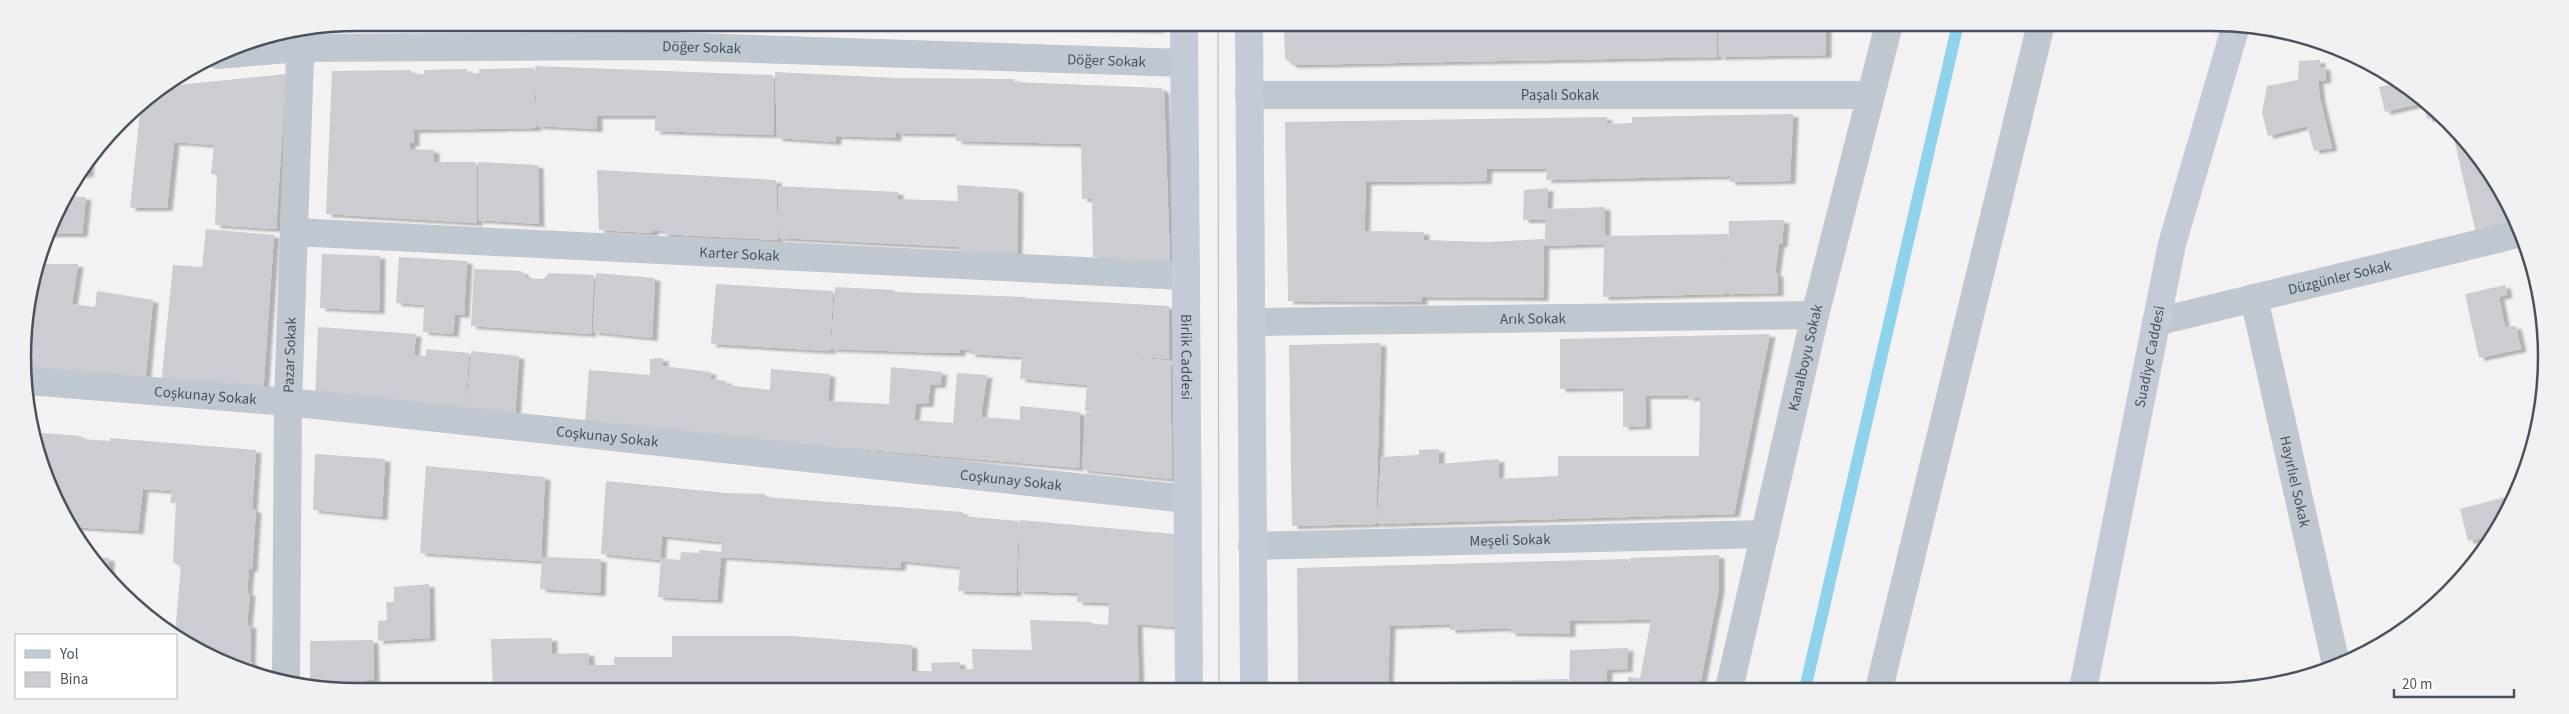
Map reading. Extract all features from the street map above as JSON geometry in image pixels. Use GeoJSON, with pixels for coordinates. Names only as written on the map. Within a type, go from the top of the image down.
{"type":"FeatureCollection","features":[{"type":"Feature","properties":{"kind":"main road","name":"Birlik Caddesi"},"geometry":{"type":"LineString","coordinates":[[1184,31],[1189,683]]}},
{"type":"Feature","properties":{"kind":"main road"},"geometry":{"type":"LineString","coordinates":[[1249,31],[1254,683]]}},
{"type":"Feature","properties":{"kind":"main road","name":"Suadiye Caddesi"},"geometry":{"type":"LineString","coordinates":[[2084,683],[2172,244],[2234,32]]}},
{"type":"Feature","properties":{"kind":"street","name":"Kanalboyu Sokak"},"geometry":{"type":"LineString","coordinates":[[1731,683],[1815,316],[1887,31]]}},
{"type":"Feature","properties":{"kind":"street"},"geometry":{"type":"LineString","coordinates":[[1881,683],[2039,31]]}},
{"type":"Feature","properties":{"kind":"street","name":"Döğer Sokak"},"geometry":{"type":"LineString","coordinates":[[260,46],[300,38],[665,35],[1184,64]]}},
{"type":"Feature","properties":{"kind":"street","name":"Pazar Sokak"},"geometry":{"type":"LineString","coordinates":[[286,675],[288,402],[300,38]]}},
{"type":"Feature","properties":{"kind":"street","name":"Paşalı Sokak"},"geometry":{"type":"LineString","coordinates":[[1249,95],[1871,95]]}},
{"type":"Feature","properties":{"kind":"street","name":"Karter Sokak"},"geometry":{"type":"LineString","coordinates":[[294,232],[1185,276]]}},
{"type":"Feature","properties":{"kind":"street","name":"Düzgünler Sokak"},"geometry":{"type":"LineString","coordinates":[[2156,322],[2514,236]]}},
{"type":"Feature","properties":{"kind":"street","name":"Hayırlıel Sokak"},"geometry":{"type":"LineString","coordinates":[[2254,298],[2335,659]]}},
{"type":"Feature","properties":{"kind":"street","name":"Arık Sokak"},"geometry":{"type":"LineString","coordinates":[[1252,322],[1815,316]]}},
{"type":"Feature","properties":{"kind":"street","name":"Coşkunay Sokak"},"geometry":{"type":"LineString","coordinates":[[32,381],[288,402],[1187,499]]}},
{"type":"Feature","properties":{"kind":"street","name":"Meşeli Sokak"},"geometry":{"type":"LineString","coordinates":[[1252,546],[1765,534]]}},
{"type":"Feature","properties":{"kind":"building"},"geometry":{"type":"Polygon","coordinates":[[[1284,31],[1717,31],[1717,57],[1292,65],[1285,58],[1284,31]]]}},
{"type":"Feature","properties":{"kind":"building"},"geometry":{"type":"Polygon","coordinates":[[[1718,31],[1826,31],[1826,55],[1719,57],[1718,31]]]}},
{"type":"Feature","properties":{"kind":"building"},"geometry":{"type":"Polygon","coordinates":[[[2320,60],[2320,67],[2325,67],[2326,80],[2318,81],[2320,99],[2332,148],[2314,151],[2307,126],[2268,136],[2262,113],[2267,86],[2298,80],[2299,61],[2320,60]]]}},
{"type":"Feature","properties":{"kind":"building"},"geometry":{"type":"Polygon","coordinates":[[[535,66],[773,75],[774,135],[655,131],[655,116],[597,116],[597,129],[537,126],[535,66]]]}},
{"type":"Feature","properties":{"kind":"building"},"geometry":{"type":"Polygon","coordinates":[[[534,68],[536,128],[414,130],[414,143],[410,143],[410,149],[434,150],[434,162],[476,162],[477,223],[326,214],[332,71],[411,70],[411,75],[424,74],[424,70],[467,69],[466,74],[479,73],[479,69],[534,68]]]}},
{"type":"Feature","properties":{"kind":"building"},"geometry":{"type":"Polygon","coordinates":[[[775,72],[895,78],[1014,79],[1014,82],[1161,88],[1164,92],[1170,262],[1093,257],[1092,199],[1082,199],[1081,138],[1080,144],[956,141],[956,134],[897,133],[896,100],[896,138],[836,136],[836,142],[777,138],[775,72]]]}},
{"type":"Feature","properties":{"kind":"building"},"geometry":{"type":"Polygon","coordinates":[[[286,74],[276,229],[215,225],[217,175],[211,174],[214,145],[174,142],[167,208],[130,208],[140,114],[178,85],[286,74]]]}},
{"type":"Feature","properties":{"kind":"building"},"geometry":{"type":"Polygon","coordinates":[[[2390,84],[2417,104],[2385,112],[2379,87],[2390,84]]]}},
{"type":"Feature","properties":{"kind":"building"},"geometry":{"type":"Polygon","coordinates":[[[2425,110],[2433,118],[2427,119],[2425,110]]]}},
{"type":"Feature","properties":{"kind":"building"},"geometry":{"type":"Polygon","coordinates":[[[1793,114],[1790,181],[1730,182],[1730,176],[1546,180],[1547,169],[1487,169],[1486,181],[1366,182],[1363,274],[1365,231],[1424,232],[1424,240],[1486,242],[1544,239],[1543,298],[1422,297],[1422,302],[1288,301],[1285,122],[1607,117],[1607,124],[1632,123],[1632,117],[1793,114]]]}},
{"type":"Feature","properties":{"kind":"building"},"geometry":{"type":"Polygon","coordinates":[[[2454,139],[2483,176],[2509,224],[2476,233],[2454,139]]]}},
{"type":"Feature","properties":{"kind":"building"},"geometry":{"type":"Polygon","coordinates":[[[478,162],[538,165],[539,224],[478,220],[478,162]]]}},
{"type":"Feature","properties":{"kind":"building"},"geometry":{"type":"Polygon","coordinates":[[[597,170],[776,180],[778,240],[662,234],[663,231],[653,230],[653,233],[599,230],[597,170]]]}},
{"type":"Feature","properties":{"kind":"building"},"geometry":{"type":"Polygon","coordinates":[[[957,185],[1018,189],[1017,255],[959,251],[959,247],[779,238],[778,186],[898,192],[898,199],[958,201],[957,185]]]}},
{"type":"Feature","properties":{"kind":"building"},"geometry":{"type":"Polygon","coordinates":[[[1548,188],[1547,209],[1605,207],[1605,236],[1728,234],[1726,294],[1603,297],[1604,244],[1544,246],[1546,220],[1523,220],[1524,190],[1548,188]]]}},
{"type":"Feature","properties":{"kind":"building"},"geometry":{"type":"Polygon","coordinates":[[[74,196],[86,197],[82,234],[55,234],[74,196]]]}},
{"type":"Feature","properties":{"kind":"building"},"geometry":{"type":"Polygon","coordinates":[[[1784,220],[1782,244],[1779,244],[1775,273],[1778,274],[1778,293],[1727,294],[1729,221],[1784,220]]]}},
{"type":"Feature","properties":{"kind":"building"},"geometry":{"type":"Polygon","coordinates":[[[206,229],[274,235],[263,395],[161,385],[173,265],[202,267],[206,229]]]}},
{"type":"Feature","properties":{"kind":"building"},"geometry":{"type":"Polygon","coordinates":[[[322,254],[380,256],[379,311],[320,308],[322,254]]]}},
{"type":"Feature","properties":{"kind":"building"},"geometry":{"type":"Polygon","coordinates":[[[399,257],[467,261],[464,315],[455,314],[453,334],[423,332],[424,305],[396,303],[399,257]]]}},
{"type":"Feature","properties":{"kind":"building"},"geometry":{"type":"Polygon","coordinates":[[[45,264],[78,264],[72,304],[95,307],[97,291],[153,300],[145,382],[32,370],[34,314],[45,264]]]}},
{"type":"Feature","properties":{"kind":"building"},"geometry":{"type":"Polygon","coordinates":[[[474,269],[521,271],[527,278],[543,279],[549,273],[594,275],[591,334],[471,326],[474,269]]]}},
{"type":"Feature","properties":{"kind":"building"},"geometry":{"type":"Polygon","coordinates":[[[596,273],[655,278],[652,338],[593,332],[596,273]]]}},
{"type":"Feature","properties":{"kind":"building"},"geometry":{"type":"Polygon","coordinates":[[[716,284],[833,291],[830,351],[711,344],[716,284]]]}},
{"type":"Feature","properties":{"kind":"building"},"geometry":{"type":"Polygon","coordinates":[[[2505,285],[2507,295],[2499,297],[2505,327],[2516,326],[2521,349],[2479,358],[2465,294],[2505,285]]]}},
{"type":"Feature","properties":{"kind":"building"},"geometry":{"type":"Polygon","coordinates":[[[835,287],[894,290],[894,292],[1026,297],[1025,324],[1027,298],[1169,306],[1169,359],[1107,354],[1170,361],[1172,479],[1082,470],[1086,412],[1138,417],[1085,411],[1087,385],[1020,379],[1022,357],[970,354],[970,350],[960,349],[960,353],[944,353],[831,349],[835,287]]]}},
{"type":"Feature","properties":{"kind":"building"},"geometry":{"type":"Polygon","coordinates":[[[318,327],[416,334],[414,355],[426,356],[426,349],[469,353],[465,413],[315,401],[318,327]]]}},
{"type":"Feature","properties":{"kind":"building"},"geometry":{"type":"Polygon","coordinates":[[[1770,334],[1734,514],[1377,524],[1381,457],[1419,455],[1419,450],[1439,449],[1439,464],[1499,459],[1498,479],[1558,476],[1558,456],[1699,456],[1700,398],[1688,398],[1688,379],[1687,396],[1645,396],[1646,426],[1623,427],[1623,388],[1560,389],[1560,339],[1770,334]]]}},
{"type":"Feature","properties":{"kind":"building"},"geometry":{"type":"Polygon","coordinates":[[[1381,343],[1376,524],[1292,526],[1289,345],[1381,343]]]}},
{"type":"Feature","properties":{"kind":"building"},"geometry":{"type":"Polygon","coordinates":[[[471,351],[519,356],[515,416],[466,412],[471,351]]]}},
{"type":"Feature","properties":{"kind":"building"},"geometry":{"type":"Polygon","coordinates":[[[663,358],[663,366],[711,372],[710,379],[726,381],[727,385],[770,390],[771,369],[830,374],[828,401],[889,404],[891,367],[942,372],[940,385],[930,385],[928,404],[916,404],[914,420],[953,423],[957,373],[987,375],[981,417],[1020,420],[1020,406],[1080,412],[1079,468],[824,446],[585,422],[589,370],[650,375],[650,359],[663,358]]]}},
{"type":"Feature","properties":{"kind":"building"},"geometry":{"type":"Polygon","coordinates":[[[41,433],[82,436],[81,439],[110,441],[110,438],[256,450],[252,509],[256,510],[252,569],[249,569],[247,593],[250,593],[247,625],[251,625],[250,662],[252,662],[252,665],[213,649],[195,640],[201,640],[195,640],[176,628],[181,565],[173,563],[176,503],[170,503],[172,491],[143,489],[138,531],[80,528],[56,482],[41,433]]]}},
{"type":"Feature","properties":{"kind":"building"},"geometry":{"type":"Polygon","coordinates":[[[315,454],[385,459],[382,517],[313,510],[315,454]]]}},
{"type":"Feature","properties":{"kind":"building"},"geometry":{"type":"Polygon","coordinates":[[[426,466],[545,477],[541,561],[420,553],[426,466]]]}},
{"type":"Feature","properties":{"kind":"building"},"geometry":{"type":"Polygon","coordinates":[[[606,481],[726,493],[765,494],[765,497],[963,512],[962,516],[1019,521],[1016,593],[958,591],[960,567],[901,561],[900,568],[721,557],[717,600],[658,597],[661,558],[680,560],[681,552],[699,553],[699,550],[721,552],[722,542],[662,536],[660,560],[601,554],[606,481]]]}},
{"type":"Feature","properties":{"kind":"building"},"geometry":{"type":"Polygon","coordinates":[[[2506,497],[2483,538],[2468,541],[2460,509],[2506,497]]]}},
{"type":"Feature","properties":{"kind":"building"},"geometry":{"type":"Polygon","coordinates":[[[1020,520],[1174,534],[1175,627],[1137,624],[1139,683],[493,683],[491,639],[552,638],[552,654],[589,653],[589,665],[614,665],[614,657],[672,657],[672,636],[792,636],[912,645],[912,671],[932,671],[931,663],[960,662],[960,669],[973,669],[972,649],[1032,650],[1030,620],[1092,622],[1093,624],[1108,625],[1109,603],[1077,602],[1077,593],[1018,591],[1020,520]]]}},
{"type":"Feature","properties":{"kind":"building"},"geometry":{"type":"Polygon","coordinates":[[[1719,555],[1719,589],[1700,683],[1628,683],[1628,677],[1640,678],[1651,620],[1629,620],[1630,558],[1719,555]]]}},
{"type":"Feature","properties":{"kind":"building"},"geometry":{"type":"Polygon","coordinates":[[[542,557],[601,559],[600,593],[540,589],[542,557]]]}},
{"type":"Feature","properties":{"kind":"building"},"geometry":{"type":"Polygon","coordinates":[[[101,558],[109,558],[109,568],[101,558]]]}},
{"type":"Feature","properties":{"kind":"building"},"geometry":{"type":"Polygon","coordinates":[[[1629,559],[1629,620],[1570,621],[1570,634],[1510,633],[1510,628],[1450,630],[1450,624],[1390,626],[1388,683],[1298,683],[1297,568],[1629,559]]]}},
{"type":"Feature","properties":{"kind":"building"},"geometry":{"type":"Polygon","coordinates":[[[429,584],[430,638],[378,641],[378,621],[387,620],[386,602],[394,602],[394,587],[429,584]]]}},
{"type":"Feature","properties":{"kind":"building"},"geometry":{"type":"Polygon","coordinates":[[[373,640],[374,680],[367,680],[367,683],[357,683],[310,679],[310,641],[373,640]]]}},
{"type":"Feature","properties":{"kind":"building"},"geometry":{"type":"Polygon","coordinates":[[[1628,648],[1627,669],[1607,670],[1607,683],[1569,683],[1570,650],[1628,648]]]}},
{"type":"Feature","properties":{"kind":"building"},"geometry":{"type":"Polygon","coordinates":[[[1568,679],[1568,683],[1388,683],[1568,679]]]}},
{"type":"Feature","properties":{"kind":"waterway"},"geometry":{"type":"LineString","coordinates":[[1806,683],[1956,31]]}},
{"type":"Feature","properties":{"kind":"tram line"},"geometry":{"type":"LineString","coordinates":[[1218,31],[1219,683]]}}]}
